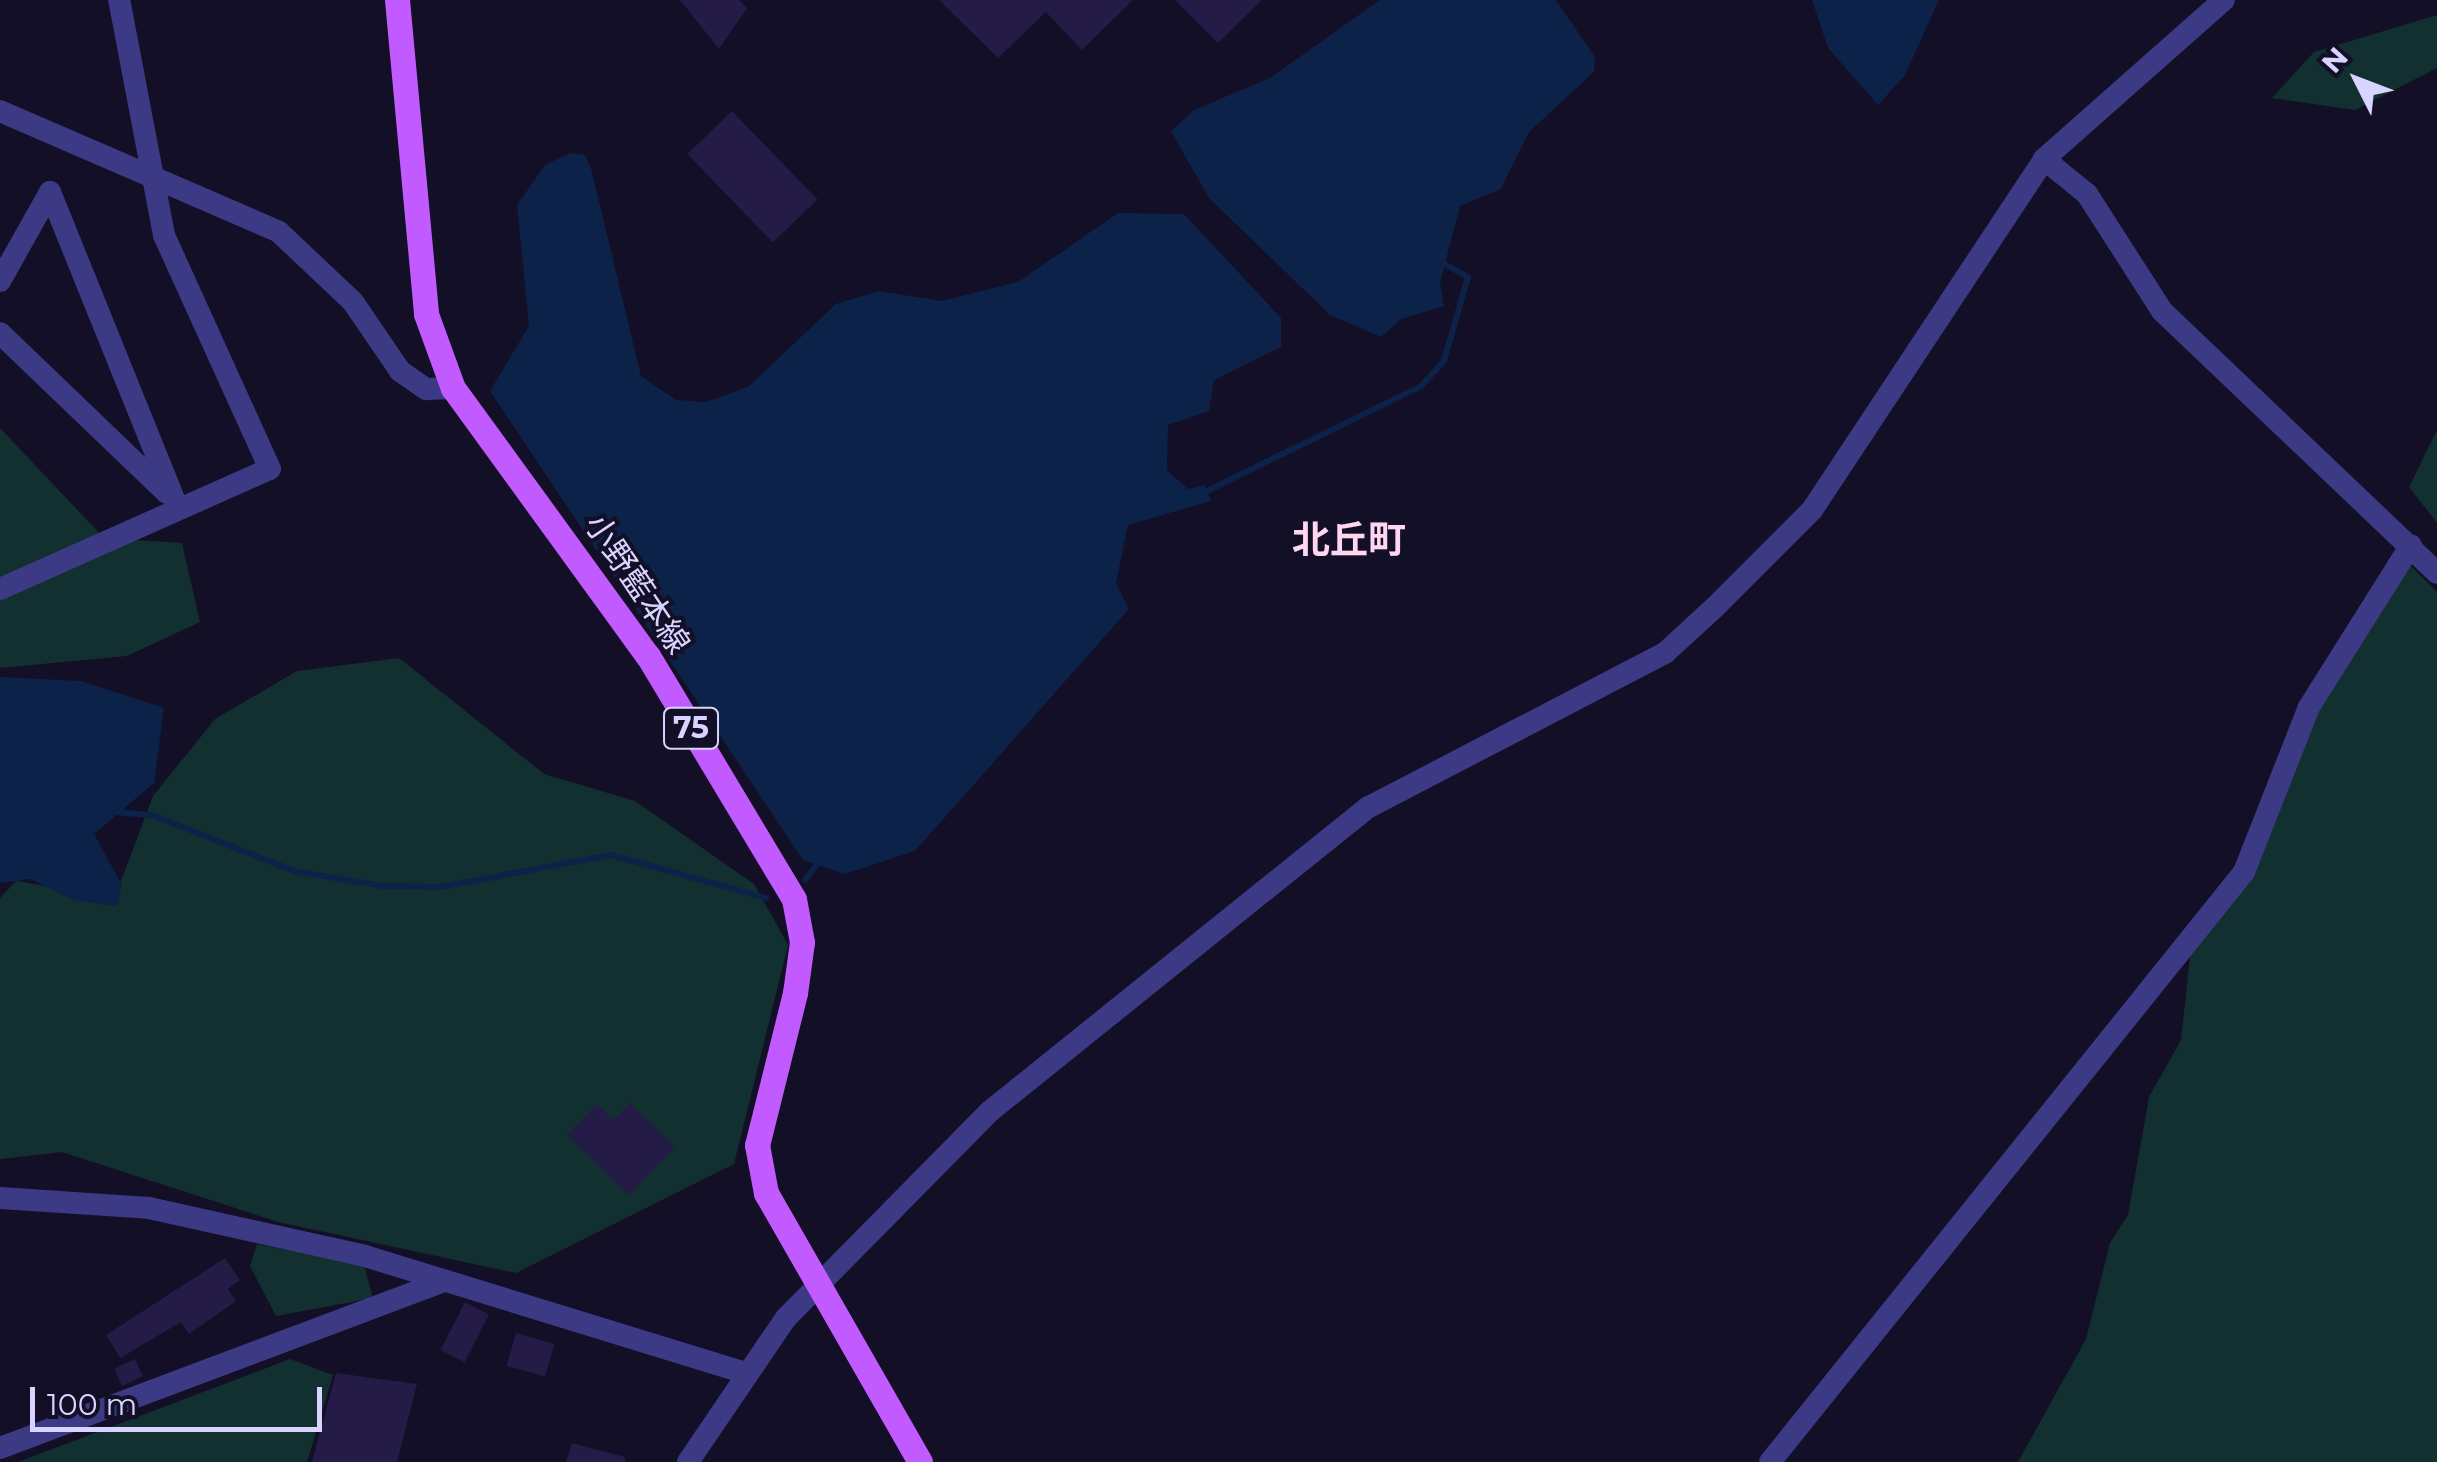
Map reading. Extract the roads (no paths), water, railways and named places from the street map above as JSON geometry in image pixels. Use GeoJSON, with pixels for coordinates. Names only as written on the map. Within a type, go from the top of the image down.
{"type":"FeatureCollection","features":[{"type":"Feature","properties":{"kind":"main road","name":"小野藍本線"},"geometry":{"type":"LineString","coordinates":[[396,0],[423,295],[453,388],[648,656],[794,899],[802,942],[795,993],[756,1146],[766,1193],[818,1292],[920,1462]]}},
{"type":"Feature","properties":{"kind":"street"},"geometry":{"type":"LineString","coordinates":[[0,589],[270,469],[164,235],[119,0]]}},
{"type":"Feature","properties":{"kind":"street"},"geometry":{"type":"LineString","coordinates":[[688,1462],[742,1372],[989,1112],[1370,806],[1665,653],[1714,608],[1812,510],[2044,159],[2224,0]]}},
{"type":"Feature","properties":{"kind":"street"},"geometry":{"type":"LineString","coordinates":[[0,112],[279,232],[353,302],[400,371],[426,389],[453,388]]}},
{"type":"Feature","properties":{"kind":"street"},"geometry":{"type":"LineString","coordinates":[[2044,159],[2087,194],[2162,311],[2437,572]]}},
{"type":"Feature","properties":{"kind":"street"},"geometry":{"type":"LineString","coordinates":[[0,281],[50,192],[181,507]]}},
{"type":"Feature","properties":{"kind":"street"},"geometry":{"type":"LineString","coordinates":[[0,333],[181,507]]}},
{"type":"Feature","properties":{"kind":"street"},"geometry":{"type":"LineString","coordinates":[[1770,1462],[2244,872],[2309,707],[2411,545]]}},
{"type":"Feature","properties":{"kind":"street"},"geometry":{"type":"LineString","coordinates":[[0,1198],[149,1208],[441,1282],[742,1372]]}},
{"type":"Feature","properties":{"kind":"street"},"geometry":{"type":"LineString","coordinates":[[0,1448],[441,1282]]}},
{"type":"Feature","properties":{"kind":"water"},"geometry":{"type":"Polygon","coordinates":[[[1380,0],[1556,0],[1595,57],[1594,72],[1529,132],[1501,189],[1460,206],[1440,283],[1444,306],[1401,319],[1381,337],[1330,315],[1209,198],[1171,131],[1194,110],[1270,78],[1380,0]]]}},
{"type":"Feature","properties":{"kind":"water"},"geometry":{"type":"Polygon","coordinates":[[[1812,0],[1939,0],[1905,75],[1878,105],[1828,48],[1812,0]]]}},
{"type":"Feature","properties":{"kind":"water"},"geometry":{"type":"Polygon","coordinates":[[[570,153],[585,155],[591,168],[641,376],[676,400],[706,402],[748,387],[836,304],[879,291],[942,301],[1018,282],[1118,213],[1184,214],[1281,318],[1281,347],[1214,380],[1209,411],[1168,425],[1167,470],[1188,489],[1205,485],[1211,501],[1128,525],[1116,583],[1129,609],[915,851],[845,874],[803,860],[490,391],[529,326],[517,205],[545,165],[570,153]]]}},
{"type":"Feature","properties":{"kind":"water"},"geometry":{"type":"Polygon","coordinates":[[[0,677],[81,681],[164,708],[154,783],[94,834],[122,885],[117,906],[72,900],[31,879],[0,883],[0,677]]]}},
{"type":"Feature","properties":{"kind":"waterway"},"geometry":{"type":"LineString","coordinates":[[1203,493],[1421,386],[1444,361],[1468,277],[1439,261]]}},
{"type":"Feature","properties":{"kind":"waterway"},"geometry":{"type":"LineString","coordinates":[[115,812],[152,815],[294,871],[383,886],[440,887],[611,855],[766,898]]}},
{"type":"Feature","properties":{"kind":"waterway"},"geometry":{"type":"LineString","coordinates":[[805,880],[821,859]]}},
{"type":"Feature","properties":{"kind":"district","name":"北丘町"},"geometry":{"type":"Point","coordinates":[1349,540]}}]}
